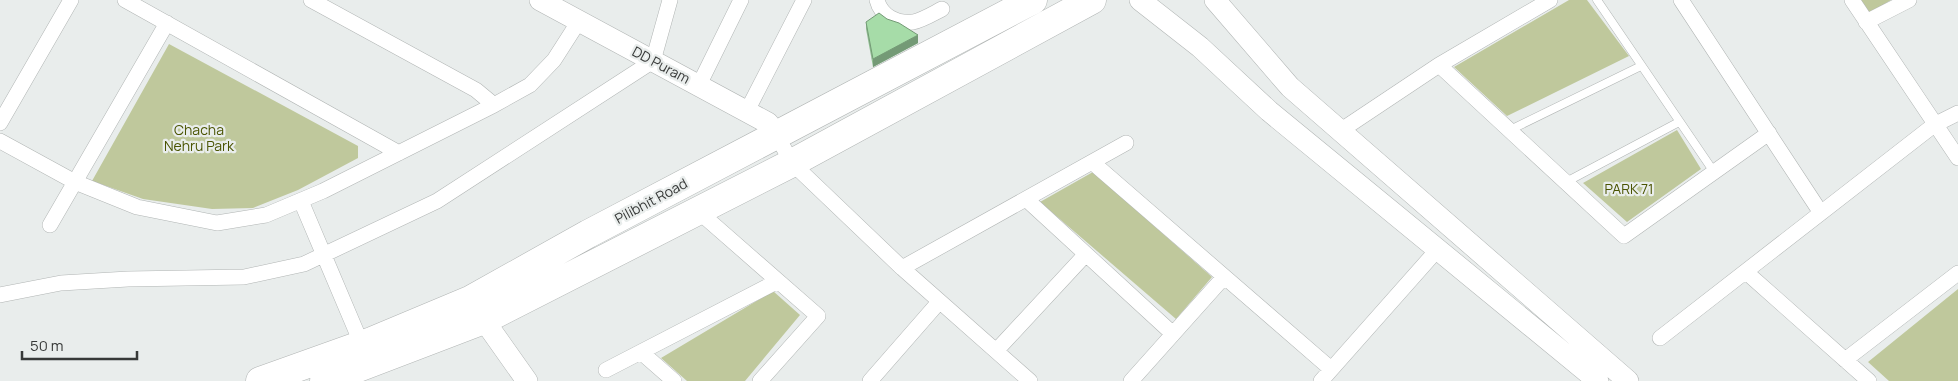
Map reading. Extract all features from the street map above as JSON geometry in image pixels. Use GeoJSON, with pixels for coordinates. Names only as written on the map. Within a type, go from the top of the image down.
{"type":"FeatureCollection","features":[{"type":"Feature","properties":{"kind":"highway","name":"Pilibhit Road"},"geometry":{"type":"LineString","coordinates":[[260,381],[362,345],[477,310],[588,234],[1033,0]]}},
{"type":"Feature","properties":{"kind":"highway"},"geometry":{"type":"LineString","coordinates":[[324,381],[698,210],[792,163],[1078,3]]}},
{"type":"Feature","properties":{"kind":"street"},"geometry":{"type":"LineString","coordinates":[[0,123],[71,0]]}},
{"type":"Feature","properties":{"kind":"street"},"geometry":{"type":"LineString","coordinates":[[125,0],[399,153]]}},
{"type":"Feature","properties":{"kind":"street"},"geometry":{"type":"LineString","coordinates":[[310,0],[476,90],[494,105]]}},
{"type":"Feature","properties":{"kind":"street","name":"DD Puram"},"geometry":{"type":"LineString","coordinates":[[540,0],[768,123],[777,136]]}},
{"type":"Feature","properties":{"kind":"street"},"geometry":{"type":"LineString","coordinates":[[0,295],[61,283],[128,279],[244,277],[304,264],[437,200],[653,61],[670,0]]}},
{"type":"Feature","properties":{"kind":"street"},"geometry":{"type":"LineString","coordinates":[[698,85],[741,0]]}},
{"type":"Feature","properties":{"kind":"street"},"geometry":{"type":"LineString","coordinates":[[747,111],[804,0]]}},
{"type":"Feature","properties":{"kind":"street"},"geometry":{"type":"LineString","coordinates":[[877,0],[879,9],[893,20],[914,22],[942,8]]}},
{"type":"Feature","properties":{"kind":"street"},"geometry":{"type":"LineString","coordinates":[[1140,0],[1200,47],[1269,111],[1598,381]]}},
{"type":"Feature","properties":{"kind":"street"},"geometry":{"type":"LineString","coordinates":[[1216,0],[1290,88],[1628,381]]}},
{"type":"Feature","properties":{"kind":"street"},"geometry":{"type":"LineString","coordinates":[[1340,131],[1439,65],[1550,0]]}},
{"type":"Feature","properties":{"kind":"street"},"geometry":{"type":"LineString","coordinates":[[1681,0],[1821,213]]}},
{"type":"Feature","properties":{"kind":"street"},"geometry":{"type":"LineString","coordinates":[[1852,0],[1958,158]]}},
{"type":"Feature","properties":{"kind":"street"},"geometry":{"type":"LineString","coordinates":[[1866,22],[1909,0]]}},
{"type":"Feature","properties":{"kind":"street"},"geometry":{"type":"LineString","coordinates":[[0,141],[75,182],[137,207],[217,223],[266,215],[301,201],[399,153],[530,85],[554,60],[579,21]]}},
{"type":"Feature","properties":{"kind":"street"},"geometry":{"type":"LineString","coordinates":[[50,225],[167,23]]}},
{"type":"Feature","properties":{"kind":"street"},"geometry":{"type":"LineString","coordinates":[[1439,65],[1624,236],[1769,133]]}},
{"type":"Feature","properties":{"kind":"street"},"geometry":{"type":"LineString","coordinates":[[1660,338],[1934,124],[1958,113]]}},
{"type":"Feature","properties":{"kind":"street"},"geometry":{"type":"LineString","coordinates":[[777,136],[792,163],[939,302],[1030,381]]}},
{"type":"Feature","properties":{"kind":"street"},"geometry":{"type":"LineString","coordinates":[[902,268],[1126,143]]}},
{"type":"Feature","properties":{"kind":"street"},"geometry":{"type":"LineString","coordinates":[[1092,162],[1224,277],[1325,377],[1438,249]]}},
{"type":"Feature","properties":{"kind":"street"},"geometry":{"type":"LineString","coordinates":[[1026,199],[1173,334]]}},
{"type":"Feature","properties":{"kind":"street"},"geometry":{"type":"LineString","coordinates":[[301,201],[362,345]]}},
{"type":"Feature","properties":{"kind":"street"},"geometry":{"type":"LineString","coordinates":[[698,210],[818,316],[760,381]]}},
{"type":"Feature","properties":{"kind":"street"},"geometry":{"type":"LineString","coordinates":[[996,351],[1086,254]]}},
{"type":"Feature","properties":{"kind":"street"},"geometry":{"type":"LineString","coordinates":[[1746,272],[1869,381]]}},
{"type":"Feature","properties":{"kind":"street"},"geometry":{"type":"LineString","coordinates":[[1846,360],[1958,272]]}},
{"type":"Feature","properties":{"kind":"street"},"geometry":{"type":"LineString","coordinates":[[1131,381],[1224,277]]}},
{"type":"Feature","properties":{"kind":"street"},"geometry":{"type":"LineString","coordinates":[[606,370],[778,281]]}},
{"type":"Feature","properties":{"kind":"street"},"geometry":{"type":"LineString","coordinates":[[870,381],[939,302]]}},
{"type":"Feature","properties":{"kind":"street"},"geometry":{"type":"LineString","coordinates":[[477,310],[527,381]]}},
{"type":"Feature","properties":{"kind":"street"},"geometry":{"type":"LineString","coordinates":[[641,352],[674,381]]}},
{"type":"Feature","properties":{"kind":"lane"},"geometry":{"type":"LineString","coordinates":[[1596,0],[1714,172]]}},
{"type":"Feature","properties":{"kind":"lane"},"geometry":{"type":"LineString","coordinates":[[1510,130],[1641,66]]}},
{"type":"Feature","properties":{"kind":"lane"},"geometry":{"type":"LineString","coordinates":[[1566,182],[1679,122]]}},
{"type":"Feature","properties":{"kind":"green space"},"geometry":{"type":"Polygon","coordinates":[[[1569,0],[1587,0],[1629,56],[1507,116],[1454,67],[1569,0]]]}},
{"type":"Feature","properties":{"kind":"green space"},"geometry":{"type":"Polygon","coordinates":[[[1858,0],[1891,0],[1868,14],[1858,0]]]}},
{"type":"Feature","properties":{"kind":"green space","name":"Chacha Nehru Park"},"geometry":{"type":"Polygon","coordinates":[[[169,44],[358,146],[358,158],[298,190],[253,208],[212,209],[143,199],[92,181],[169,44]]]}},
{"type":"Feature","properties":{"kind":"green space","name":"PARK 71"},"geometry":{"type":"Polygon","coordinates":[[[1677,130],[1701,169],[1627,222],[1583,183],[1677,130]]]}},
{"type":"Feature","properties":{"kind":"green space"},"geometry":{"type":"Polygon","coordinates":[[[1093,172],[1212,277],[1176,319],[1040,202],[1093,172]]]}},
{"type":"Feature","properties":{"kind":"green space"},"geometry":{"type":"Polygon","coordinates":[[[1958,289],[1958,381],[1889,381],[1868,362],[1958,289]]]}},
{"type":"Feature","properties":{"kind":"green space"},"geometry":{"type":"Polygon","coordinates":[[[773,291],[800,315],[745,381],[687,381],[661,358],[773,291]]]}},
{"type":"Feature","properties":{"kind":"building"},"geometry":{"type":"Polygon","coordinates":[[[879,13],[918,35],[873,59],[866,22],[879,13]]]}}]}
